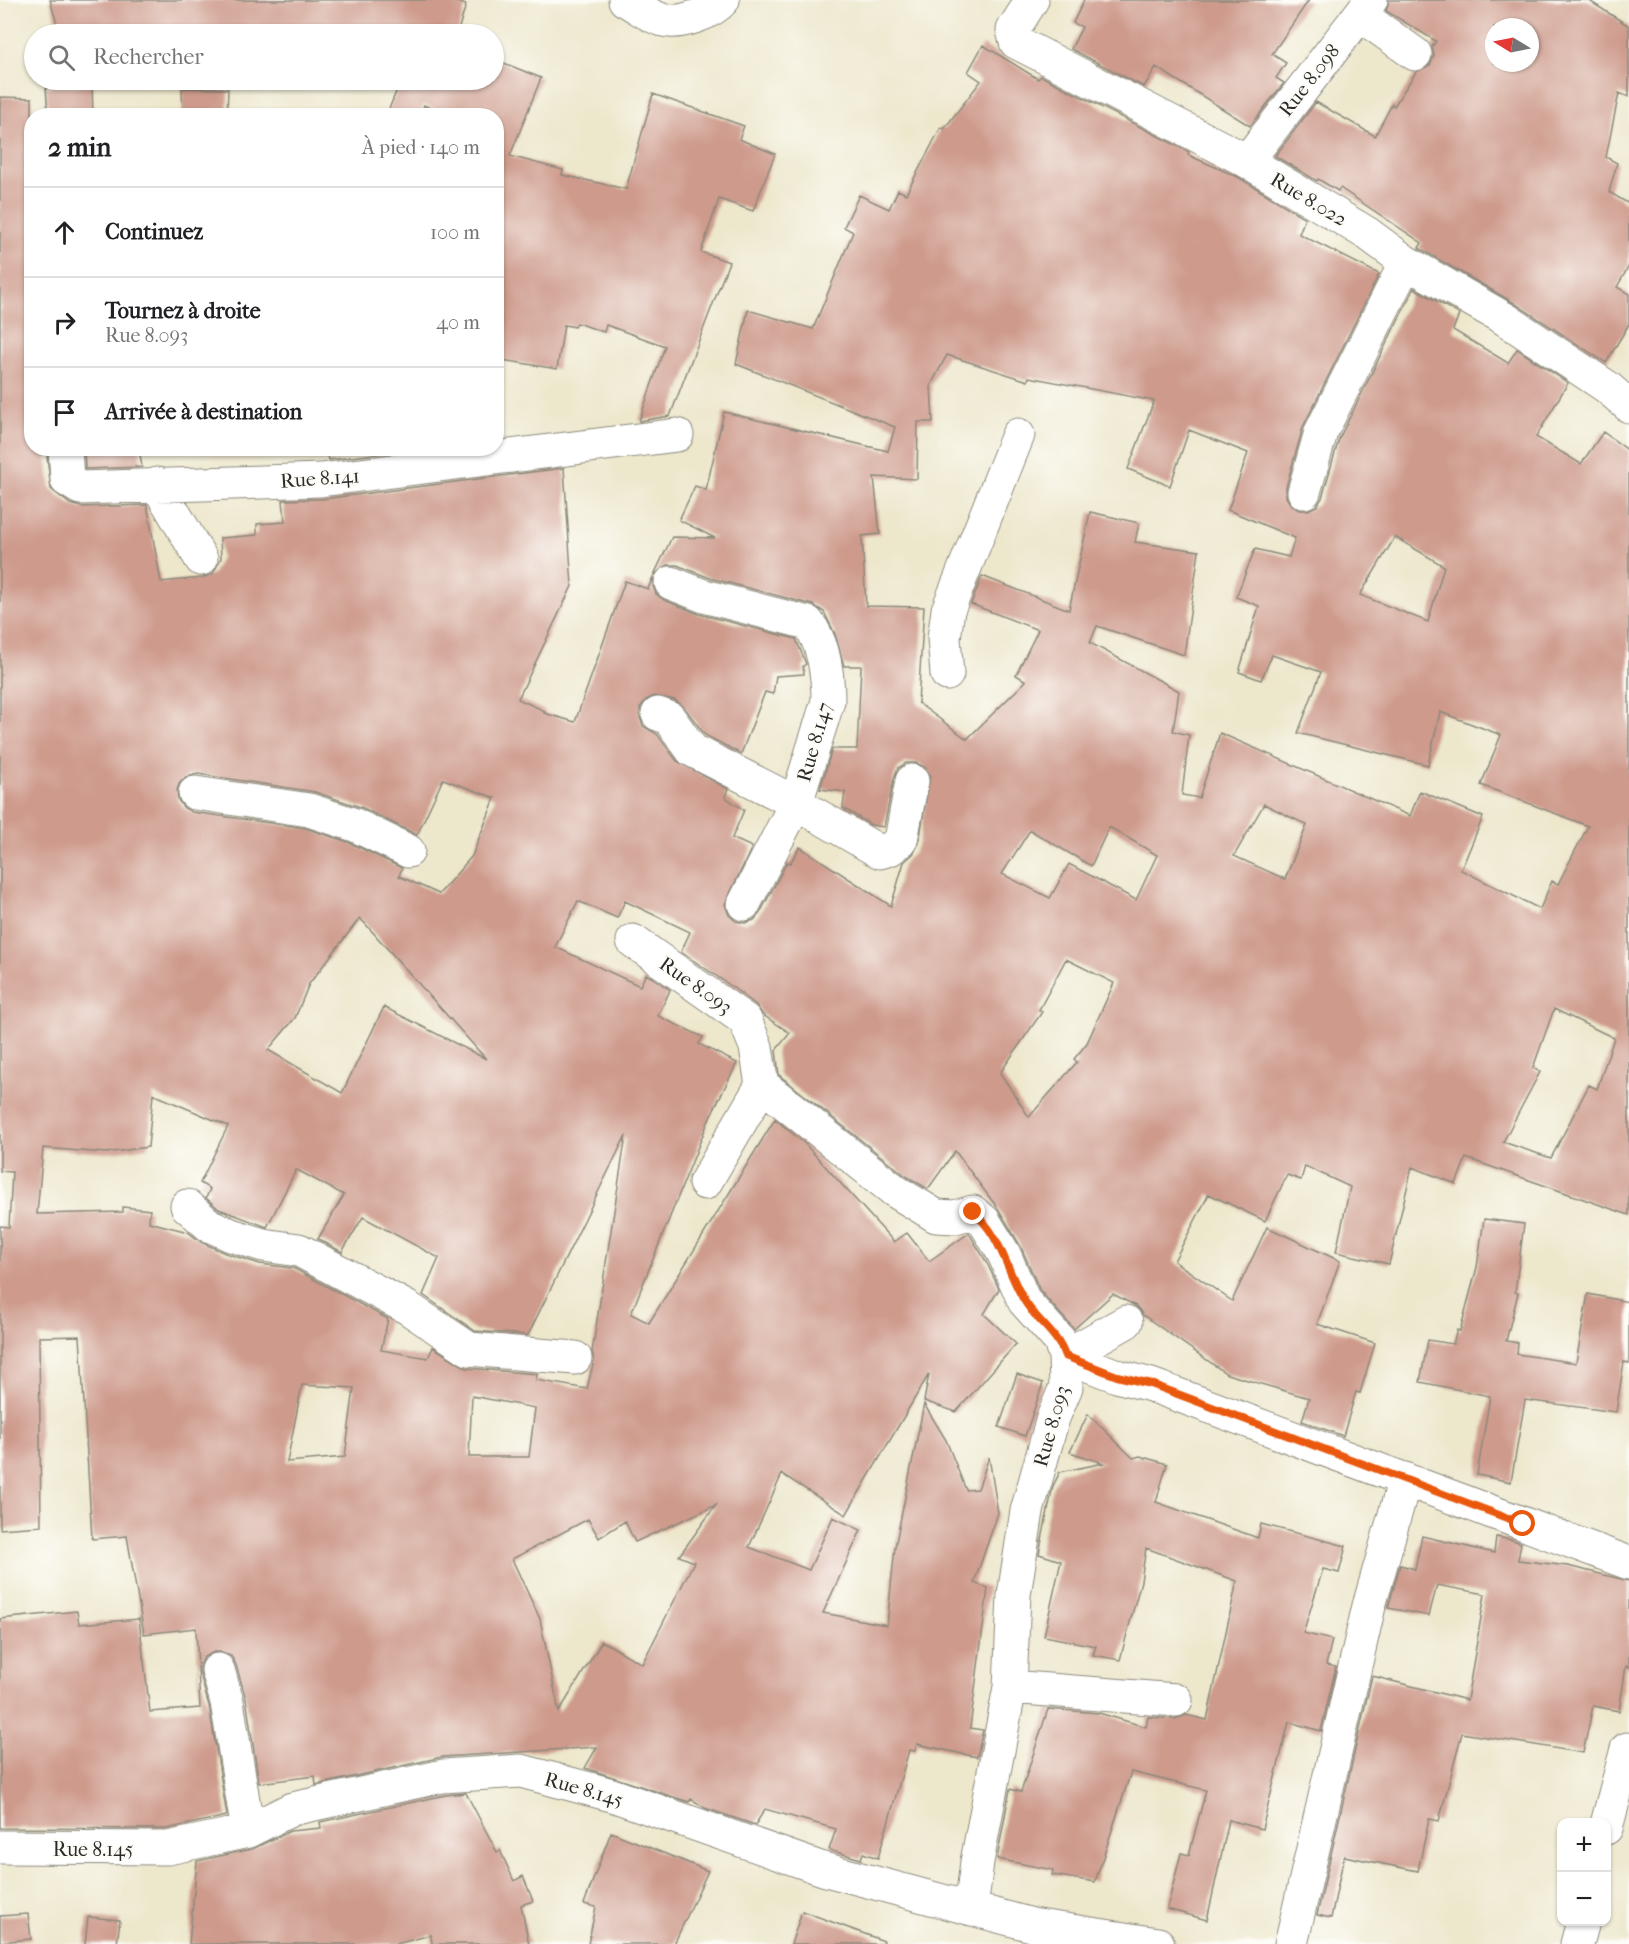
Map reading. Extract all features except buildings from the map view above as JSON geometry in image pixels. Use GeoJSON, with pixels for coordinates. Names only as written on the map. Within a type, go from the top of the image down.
{"type":"FeatureCollection","features":[{"type":"Feature","properties":{"kind":"street"},"geometry":{"type":"LineString","coordinates":[[626,0],[664,21],[685,19],[718,7],[723,0]]}},
{"type":"Feature","properties":{"kind":"street","name":"Rue 8.022"},"geometry":{"type":"LineString","coordinates":[[1032,0],[1013,30],[1016,42],[1247,161],[1368,234],[1406,262],[1514,325],[1607,387],[1629,406]]}},
{"type":"Feature","properties":{"kind":"street"},"geometry":{"type":"LineString","coordinates":[[1366,7],[1415,54]]}},
{"type":"Feature","properties":{"kind":"street","name":"Rue 8.098"},"geometry":{"type":"LineString","coordinates":[[1247,161],[1366,7]]}},
{"type":"Feature","properties":{"kind":"street"},"geometry":{"type":"LineString","coordinates":[[1304,492],[1321,432],[1406,262]]}},
{"type":"Feature","properties":{"kind":"street","name":"Rue 8.141"},"geometry":{"type":"LineString","coordinates":[[504,451],[677,435]]}},
{"type":"Feature","properties":{"kind":"street"},"geometry":{"type":"LineString","coordinates":[[947,674],[944,638],[948,610],[1018,435]]}},
{"type":"Feature","properties":{"kind":"street","name":"Rue 8.141"},"geometry":{"type":"LineString","coordinates":[[65,456],[67,480],[75,486],[321,480],[458,456]]}},
{"type":"Feature","properties":{"kind":"street"},"geometry":{"type":"LineString","coordinates":[[157,484],[201,559]]}},
{"type":"Feature","properties":{"kind":"street","name":"Rue 8.147"},"geometry":{"type":"LineString","coordinates":[[658,714],[669,718],[692,750],[796,803],[828,701],[828,685],[819,641],[808,623],[704,596],[671,583]]}},
{"type":"Feature","properties":{"kind":"street"},"geometry":{"type":"LineString","coordinates":[[744,904],[796,803],[880,852],[890,849],[901,840],[912,781]]}},
{"type":"Feature","properties":{"kind":"street"},"geometry":{"type":"LineString","coordinates":[[195,793],[309,810],[355,825],[408,851]]}},
{"type":"Feature","properties":{"kind":"street","name":"Rue 8.093"},"geometry":{"type":"LineString","coordinates":[[633,941],[745,1020],[756,1047],[762,1085],[895,1191],[936,1216],[955,1217],[973,1212],[984,1221],[1004,1254],[1024,1301],[1060,1341],[1065,1356],[1065,1387],[1053,1419],[1027,1511],[1014,1595],[1010,1687],[977,1862],[971,1909]]}},
{"type":"Feature","properties":{"kind":"street"},"geometry":{"type":"LineString","coordinates":[[705,1183],[762,1085]]}},
{"type":"Feature","properties":{"kind":"street"},"geometry":{"type":"LineString","coordinates":[[187,1206],[209,1225],[231,1235],[263,1245],[299,1250],[408,1308],[469,1350],[575,1358]]}},
{"type":"Feature","properties":{"kind":"street"},"geometry":{"type":"LineString","coordinates":[[1065,1356],[1126,1322]]}},
{"type":"Feature","properties":{"kind":"street"},"geometry":{"type":"LineString","coordinates":[[1065,1356],[1117,1376],[1151,1384],[1629,1563]]}},
{"type":"Feature","properties":{"kind":"street"},"geometry":{"type":"LineString","coordinates":[[1291,1944],[1366,1617],[1405,1479]]}},
{"type":"Feature","properties":{"kind":"street"},"geometry":{"type":"LineString","coordinates":[[219,1670],[227,1702],[248,1831]]}},
{"type":"Feature","properties":{"kind":"street"},"geometry":{"type":"LineString","coordinates":[[1010,1687],[1176,1700]]}},
{"type":"Feature","properties":{"kind":"street"},"geometry":{"type":"LineString","coordinates":[[1609,1818],[1627,1749]]}},
{"type":"Feature","properties":{"kind":"street","name":"Rue 8.145"},"geometry":{"type":"LineString","coordinates":[[0,1847],[168,1848],[248,1831],[292,1809],[443,1776],[521,1771],[612,1795],[824,1869],[971,1909],[1031,1935],[1158,1944]]}},
{"type":"Feature","properties":{"kind":"street"},"geometry":{"type":"LineString","coordinates":[[1577,1944],[1582,1926]]}},
{"type":"Feature","properties":{"kind":"route"},"geometry":{"type":"LineString","coordinates":[[973,1212],[984,1221],[1004,1254],[1024,1301],[1060,1341],[1065,1356],[1117,1376],[1151,1384],[1523,1524]]}}]}
